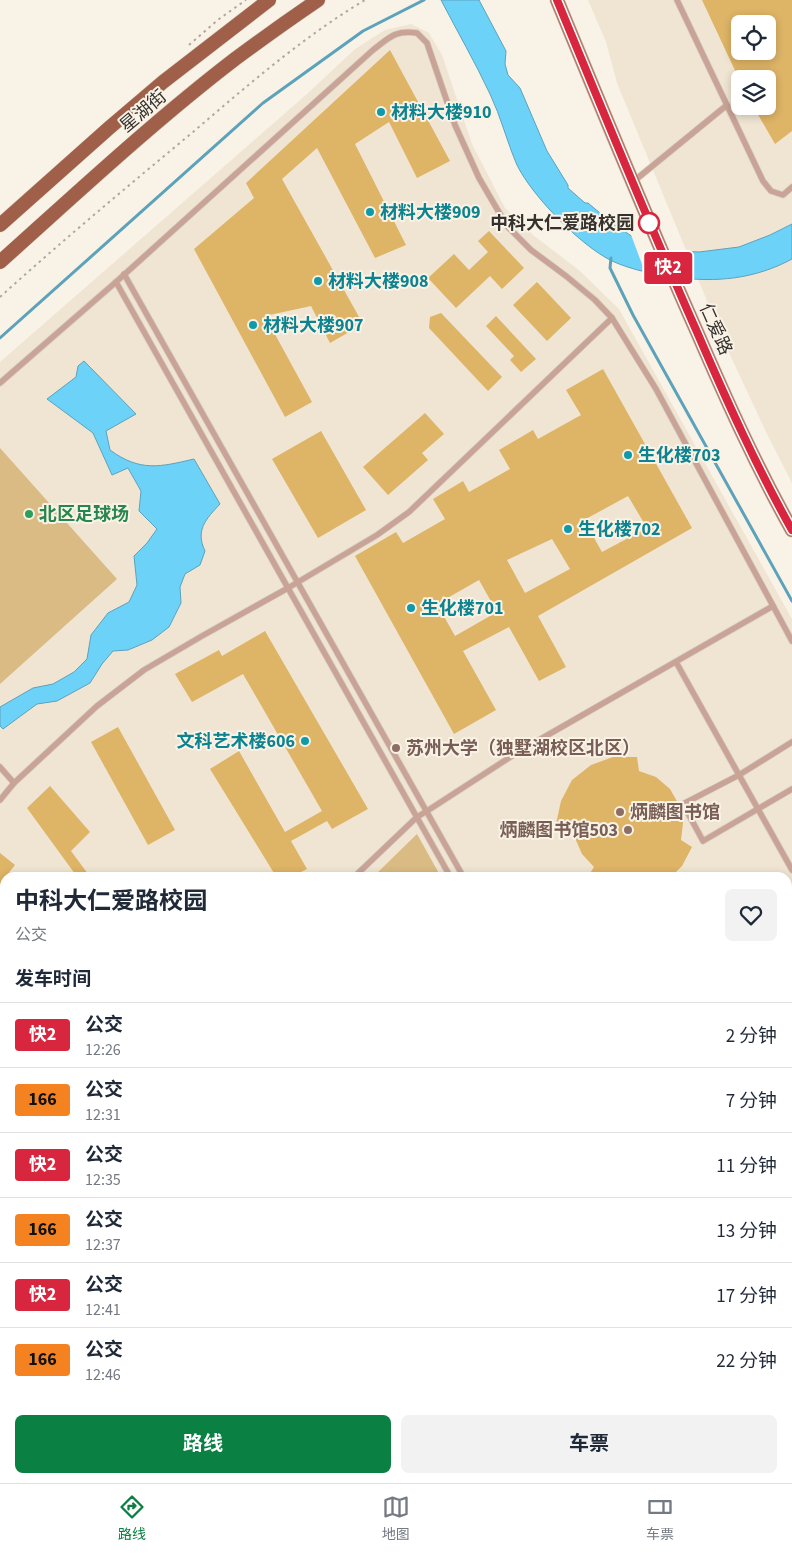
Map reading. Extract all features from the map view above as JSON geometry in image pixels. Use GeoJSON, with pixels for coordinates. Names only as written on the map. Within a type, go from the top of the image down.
{"type":"FeatureCollection","features":[{"type":"Feature","properties":{"kind":"main road","name":"星湖街"},"geometry":{"type":"LineString","coordinates":[[0,225],[156,88],[269,0]]}},
{"type":"Feature","properties":{"kind":"main road","name":"星湖街"},"geometry":{"type":"LineString","coordinates":[[0,262],[179,105],[234,60],[318,0]]}},
{"type":"Feature","properties":{"kind":"main road","name":"仁爱路"},"geometry":{"type":"LineString","coordinates":[[557,0],[681,297],[747,442],[792,528]]}},
{"type":"Feature","properties":{"kind":"lane"},"geometry":{"type":"LineString","coordinates":[[677,0],[762,181],[771,192],[783,195],[792,187]]}},
{"type":"Feature","properties":{"kind":"lane"},"geometry":{"type":"LineString","coordinates":[[0,383],[116,282],[373,50],[392,36],[405,31],[418,33],[427,43],[455,125],[479,178],[507,226],[532,250],[595,300],[612,318],[656,389],[792,640]]}},
{"type":"Feature","properties":{"kind":"lane"},"geometry":{"type":"LineString","coordinates":[[632,182],[727,106]]}},
{"type":"Feature","properties":{"kind":"lane"},"geometry":{"type":"LineString","coordinates":[[124,274],[461,872]]}},
{"type":"Feature","properties":{"kind":"lane"},"geometry":{"type":"LineString","coordinates":[[116,282],[448,872]]}},
{"type":"Feature","properties":{"kind":"lane"},"geometry":{"type":"LineString","coordinates":[[0,800],[14,783],[97,706],[144,670],[377,536],[409,512],[612,318]]}},
{"type":"Feature","properties":{"kind":"lane"},"geometry":{"type":"LineString","coordinates":[[359,872],[417,817],[518,752],[773,606]]}},
{"type":"Feature","properties":{"kind":"lane"},"geometry":{"type":"LineString","coordinates":[[676,662],[792,870]]}},
{"type":"Feature","properties":{"kind":"lane"},"geometry":{"type":"LineString","coordinates":[[792,742],[739,774],[683,804],[703,841],[792,789]]}},
{"type":"Feature","properties":{"kind":"lane"},"geometry":{"type":"LineString","coordinates":[[0,767],[14,783]]}},
{"type":"Feature","properties":{"kind":"path"},"geometry":{"type":"LineString","coordinates":[[0,297],[57,246],[265,71],[334,18],[365,0]]}},
{"type":"Feature","properties":{"kind":"shaded area"},"geometry":{"type":"Polygon","coordinates":[[[588,0],[792,0],[792,483],[724,342],[617,83],[606,42],[588,0]]]}},
{"type":"Feature","properties":{"kind":"shaded area","name":"苏州大学（独墅湖校区北区）"},"geometry":{"type":"Polygon","coordinates":[[[411,24],[429,33],[442,55],[472,144],[505,208],[533,235],[580,271],[619,309],[792,619],[792,872],[0,872],[0,362],[307,94],[355,49],[385,30],[411,24]]]}},
{"type":"Feature","properties":{"kind":"shaded area","name":"北区足球场"},"geometry":{"type":"Polygon","coordinates":[[[0,448],[117,579],[0,684],[0,448]]]}},
{"type":"Feature","properties":{"kind":"shaded area"},"geometry":{"type":"Polygon","coordinates":[[[417,834],[438,872],[378,872],[417,834]]]}},
{"type":"Feature","properties":{"kind":"water"},"geometry":{"type":"Polygon","coordinates":[[[441,0],[479,0],[506,51],[505,64],[508,75],[520,88],[547,151],[568,188],[612,223],[633,237],[678,251],[699,252],[739,247],[792,224],[792,259],[764,271],[735,278],[690,279],[627,267],[612,261],[586,244],[545,205],[524,177],[513,156],[490,94],[441,0]]]}},
{"type":"Feature","properties":{"kind":"water"},"geometry":{"type":"Polygon","coordinates":[[[84,361],[136,414],[106,431],[110,450],[131,462],[150,466],[194,459],[220,504],[206,520],[201,537],[205,551],[200,565],[185,574],[180,587],[181,603],[169,627],[152,640],[128,650],[113,651],[90,683],[57,701],[37,704],[3,729],[0,726],[0,707],[33,688],[53,684],[74,672],[87,659],[91,635],[108,613],[129,602],[137,585],[134,556],[157,529],[139,511],[141,491],[128,468],[112,475],[93,433],[47,399],[76,377],[78,366],[84,361]]]}},
{"type":"Feature","properties":{"kind":"pier"},"geometry":{"type":"Polygon","coordinates":[[[630,232],[660,245],[681,249],[695,282],[646,275],[630,232]]]}},
{"type":"Feature","properties":{"kind":"building"},"geometry":{"type":"Polygon","coordinates":[[[702,0],[792,0],[792,131],[775,144],[758,115],[776,115],[776,70],[735,70],[702,0]]]}},
{"type":"Feature","properties":{"kind":"building"},"geometry":{"type":"Polygon","coordinates":[[[390,50],[450,161],[417,178],[389,122],[355,144],[406,245],[375,258],[317,148],[282,179],[363,324],[330,343],[311,306],[265,316],[312,402],[285,417],[194,249],[254,198],[246,183],[390,50]]]}},
{"type":"Feature","properties":{"kind":"building"},"geometry":{"type":"Polygon","coordinates":[[[489,231],[524,268],[502,289],[490,276],[456,308],[428,278],[454,254],[469,270],[488,252],[478,241],[489,231]]]}},
{"type":"Feature","properties":{"kind":"building"},"geometry":{"type":"Polygon","coordinates":[[[537,282],[571,318],[547,341],[513,305],[537,282]]]}},
{"type":"Feature","properties":{"kind":"building"},"geometry":{"type":"Polygon","coordinates":[[[441,313],[502,377],[488,391],[429,328],[430,317],[441,313]]]}},
{"type":"Feature","properties":{"kind":"building"},"geometry":{"type":"Polygon","coordinates":[[[496,316],[536,359],[521,372],[510,360],[514,356],[486,326],[496,316]]]}},
{"type":"Feature","properties":{"kind":"building"},"geometry":{"type":"Polygon","coordinates":[[[603,369],[692,528],[538,616],[566,667],[539,681],[509,627],[463,651],[496,710],[454,734],[355,556],[396,532],[403,543],[445,519],[433,499],[463,481],[469,492],[510,469],[499,450],[533,430],[538,439],[581,415],[566,390],[603,369]],[[628,496],[584,520],[602,552],[647,528],[628,496]],[[552,539],[507,560],[525,593],[570,569],[552,539]],[[479,580],[437,604],[455,636],[497,612],[479,580]]]}},
{"type":"Feature","properties":{"kind":"building"},"geometry":{"type":"Polygon","coordinates":[[[425,413],[444,434],[422,453],[428,460],[388,495],[363,467],[425,413]]]}},
{"type":"Feature","properties":{"kind":"building"},"geometry":{"type":"Polygon","coordinates":[[[321,431],[366,510],[318,538],[272,459],[321,431]]]}},
{"type":"Feature","properties":{"kind":"building"},"geometry":{"type":"Polygon","coordinates":[[[265,631],[368,809],[332,829],[327,821],[291,841],[307,869],[301,872],[273,872],[210,769],[239,751],[285,832],[322,811],[243,674],[192,702],[175,674],[219,650],[222,656],[265,631]]]}},
{"type":"Feature","properties":{"kind":"building"},"geometry":{"type":"Polygon","coordinates":[[[118,727],[175,830],[148,845],[91,742],[118,727]]]}},
{"type":"Feature","properties":{"kind":"building","name":"炳麟图书馆"},"geometry":{"type":"Polygon","coordinates":[[[613,757],[637,757],[639,771],[656,777],[670,789],[678,803],[683,823],[681,840],[692,847],[682,866],[676,872],[591,872],[594,867],[582,854],[575,838],[574,820],[556,824],[561,801],[572,780],[591,765],[613,757]]]}},
{"type":"Feature","properties":{"kind":"building"},"geometry":{"type":"Polygon","coordinates":[[[50,786],[90,832],[71,851],[87,872],[74,872],[27,808],[50,786]]]}},
{"type":"Feature","properties":{"kind":"building"},"geometry":{"type":"Polygon","coordinates":[[[0,853],[15,865],[9,872],[0,872],[0,853]]]}},
{"type":"Feature","properties":{"kind":"waterway"},"geometry":{"type":"LineString","coordinates":[[0,338],[263,103],[363,31],[424,0]]}},
{"type":"Feature","properties":{"kind":"waterway"},"geometry":{"type":"LineString","coordinates":[[611,258],[610,268],[633,315],[792,601]]}},
{"type":"Feature","properties":{"kind":"bus line","name":"快2"},"geometry":{"type":"LineString","coordinates":[[557,0],[651,229],[747,442],[792,530]]}},
{"type":"Feature","properties":{"kind":"place","name":"材料大楼910"},"geometry":{"type":"Point","coordinates":[381,112]}},
{"type":"Feature","properties":{"kind":"place","name":"材料大楼909"},"geometry":{"type":"Point","coordinates":[370,212]}},
{"type":"Feature","properties":{"kind":"place","name":"中科大仁爱路校园"},"geometry":{"type":"Point","coordinates":[649,223]}},
{"type":"Feature","properties":{"kind":"place","name":"材料大楼908"},"geometry":{"type":"Point","coordinates":[318,281]}},
{"type":"Feature","properties":{"kind":"place","name":"材料大楼907"},"geometry":{"type":"Point","coordinates":[253,325]}},
{"type":"Feature","properties":{"kind":"place","name":"生化楼703"},"geometry":{"type":"Point","coordinates":[628,455]}},
{"type":"Feature","properties":{"kind":"place","name":"北区足球场"},"geometry":{"type":"Point","coordinates":[29,514]}},
{"type":"Feature","properties":{"kind":"place","name":"生化楼702"},"geometry":{"type":"Point","coordinates":[568,529]}},
{"type":"Feature","properties":{"kind":"place","name":"生化楼701"},"geometry":{"type":"Point","coordinates":[411,608]}},
{"type":"Feature","properties":{"kind":"place","name":"文科艺术楼606"},"geometry":{"type":"Point","coordinates":[305,741]}},
{"type":"Feature","properties":{"kind":"place","name":"苏州大学（独墅湖校区北区）"},"geometry":{"type":"Point","coordinates":[396,748]}},
{"type":"Feature","properties":{"kind":"place","name":"炳麟图书馆"},"geometry":{"type":"Point","coordinates":[620,812]}},
{"type":"Feature","properties":{"kind":"place","name":"炳麟图书馆503"},"geometry":{"type":"Point","coordinates":[628,830]}}]}
